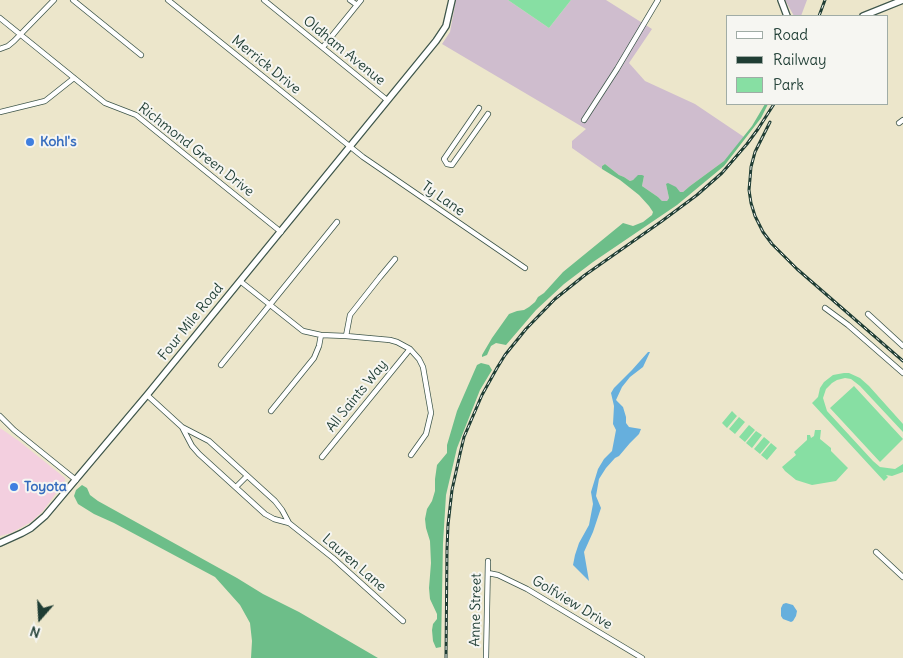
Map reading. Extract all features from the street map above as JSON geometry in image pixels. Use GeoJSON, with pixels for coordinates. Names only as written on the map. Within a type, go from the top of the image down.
{"type":"FeatureCollection","features":[{"type":"Feature","properties":{"kind":"street"},"geometry":{"type":"LineString","coordinates":[[0,49],[8,46],[54,0]]}},
{"type":"Feature","properties":{"kind":"street"},"geometry":{"type":"LineString","coordinates":[[73,0],[142,55]]}},
{"type":"Feature","properties":{"kind":"street","name":"Merrick Drive"},"geometry":{"type":"LineString","coordinates":[[168,0],[350,147]]}},
{"type":"Feature","properties":{"kind":"street","name":"Oldham Avenue"},"geometry":{"type":"LineString","coordinates":[[264,0],[387,100]]}},
{"type":"Feature","properties":{"kind":"street"},"geometry":{"type":"LineString","coordinates":[[350,0],[357,5]]}},
{"type":"Feature","properties":{"kind":"street"},"geometry":{"type":"LineString","coordinates":[[323,47],[361,0]]}},
{"type":"Feature","properties":{"kind":"street","name":"Four Mile Road"},"geometry":{"type":"LineString","coordinates":[[0,542],[22,533],[52,509],[281,232],[441,33],[448,21],[452,0]]}},
{"type":"Feature","properties":{"kind":"street"},"geometry":{"type":"LineString","coordinates":[[584,120],[658,0]]}},
{"type":"Feature","properties":{"kind":"street"},"geometry":{"type":"LineString","coordinates":[[780,0],[787,15]]}},
{"type":"Feature","properties":{"kind":"street"},"geometry":{"type":"LineString","coordinates":[[865,15],[903,1]]}},
{"type":"Feature","properties":{"kind":"street","name":"Richmond Green Drive"},"geometry":{"type":"LineString","coordinates":[[0,18],[105,103],[136,115],[281,232]]}},
{"type":"Feature","properties":{"kind":"street"},"geometry":{"type":"LineString","coordinates":[[0,112],[45,101],[74,78]]}},
{"type":"Feature","properties":{"kind":"street"},"geometry":{"type":"LineString","coordinates":[[479,108],[444,159],[447,164],[452,165],[488,114]]}},
{"type":"Feature","properties":{"kind":"street","name":"Ty Lane"},"geometry":{"type":"LineString","coordinates":[[350,147],[525,268]]}},
{"type":"Feature","properties":{"kind":"street"},"geometry":{"type":"LineString","coordinates":[[221,365],[337,222]]}},
{"type":"Feature","properties":{"kind":"street"},"geometry":{"type":"LineString","coordinates":[[346,336],[350,315],[395,260]]}},
{"type":"Feature","properties":{"kind":"street"},"geometry":{"type":"LineString","coordinates":[[240,281],[303,331],[321,335],[390,340],[410,349],[423,367],[431,414],[426,434],[410,455]]}},
{"type":"Feature","properties":{"kind":"street"},"geometry":{"type":"LineString","coordinates":[[825,308],[848,325],[903,373]]}},
{"type":"Feature","properties":{"kind":"street"},"geometry":{"type":"LineString","coordinates":[[868,314],[903,346]]}},
{"type":"Feature","properties":{"kind":"street"},"geometry":{"type":"LineString","coordinates":[[271,411],[314,358],[321,335]]}},
{"type":"Feature","properties":{"kind":"street","name":"All Saints Way"},"geometry":{"type":"LineString","coordinates":[[322,457],[410,349]]}},
{"type":"Feature","properties":{"kind":"street","name":"Lauren Lane"},"geometry":{"type":"LineString","coordinates":[[147,395],[182,427],[208,441],[275,501],[289,524]]}},
{"type":"Feature","properties":{"kind":"street"},"geometry":{"type":"LineString","coordinates":[[0,416],[14,430],[76,480]]}},
{"type":"Feature","properties":{"kind":"street","name":"Lauren Lane"},"geometry":{"type":"LineString","coordinates":[[182,427],[192,446],[265,514],[289,524],[333,558],[403,621]]}},
{"type":"Feature","properties":{"kind":"street"},"geometry":{"type":"LineString","coordinates":[[236,487],[247,476]]}},
{"type":"Feature","properties":{"kind":"street"},"geometry":{"type":"LineString","coordinates":[[876,552],[903,577]]}},
{"type":"Feature","properties":{"kind":"street","name":"Anne Street"},"geometry":{"type":"LineString","coordinates":[[486,658],[488,562]]}},
{"type":"Feature","properties":{"kind":"street","name":"Golfview Drive"},"geometry":{"type":"LineString","coordinates":[[488,573],[503,577],[527,589],[642,658]]}},
{"type":"Feature","properties":{"kind":"shaded area"},"geometry":{"type":"Polygon","coordinates":[[[456,0],[508,0],[549,28],[571,0],[606,0],[652,29],[629,63],[645,81],[695,104],[744,137],[724,161],[683,192],[680,193],[666,184],[669,198],[667,201],[662,201],[642,186],[644,176],[630,181],[605,164],[602,166],[602,169],[572,148],[572,141],[586,129],[442,44],[450,32],[456,0]]]}},
{"type":"Feature","properties":{"kind":"shaded area"},"geometry":{"type":"Polygon","coordinates":[[[785,0],[807,0],[801,15],[793,15],[785,0]]]}},
{"type":"Feature","properties":{"kind":"shaded area"},"geometry":{"type":"Polygon","coordinates":[[[0,428],[65,478],[65,481],[43,511],[31,522],[11,533],[0,536],[0,428]]]}},
{"type":"Feature","properties":{"kind":"green space"},"geometry":{"type":"Polygon","coordinates":[[[508,0],[571,0],[549,28],[508,0]]]}},
{"type":"Feature","properties":{"kind":"green space"},"geometry":{"type":"Polygon","coordinates":[[[764,105],[768,105],[761,118],[724,166],[677,205],[564,284],[536,310],[506,345],[496,343],[491,346],[487,355],[482,357],[492,338],[509,314],[529,307],[563,272],[623,223],[633,226],[643,222],[652,215],[653,212],[639,195],[602,169],[602,166],[605,164],[630,181],[638,175],[644,176],[642,186],[662,201],[667,201],[669,198],[666,184],[668,183],[676,187],[680,192],[683,192],[724,161],[752,126],[764,105]]]}},
{"type":"Feature","properties":{"kind":"green space"},"geometry":{"type":"Polygon","coordinates":[[[481,363],[489,365],[492,370],[480,390],[457,448],[446,495],[441,647],[436,648],[432,630],[437,614],[430,599],[430,541],[425,519],[435,491],[437,465],[447,453],[447,445],[457,411],[477,365],[481,363]]]}},
{"type":"Feature","properties":{"kind":"green space"},"geometry":{"type":"Polygon","coordinates":[[[844,373],[860,378],[869,386],[903,424],[903,432],[860,386],[851,379],[837,380],[826,389],[823,398],[827,411],[880,467],[895,469],[903,464],[903,472],[892,476],[886,475],[888,477],[884,481],[812,403],[818,397],[824,382],[833,375],[844,373]]]}},
{"type":"Feature","properties":{"kind":"green space"},"geometry":{"type":"Polygon","coordinates":[[[854,386],[903,439],[880,462],[830,408],[854,386]]]}},
{"type":"Feature","properties":{"kind":"green space"},"geometry":{"type":"Polygon","coordinates":[[[732,411],[737,416],[727,428],[722,423],[732,411]]]}},
{"type":"Feature","properties":{"kind":"green space"},"geometry":{"type":"Polygon","coordinates":[[[739,417],[745,422],[735,434],[729,429],[739,417]]]}},
{"type":"Feature","properties":{"kind":"green space"},"geometry":{"type":"Polygon","coordinates":[[[749,425],[755,430],[745,442],[739,437],[749,425]]]}},
{"type":"Feature","properties":{"kind":"green space"},"geometry":{"type":"Polygon","coordinates":[[[815,430],[821,430],[820,439],[831,448],[831,451],[848,468],[836,481],[812,485],[796,480],[782,467],[796,455],[794,452],[807,440],[807,435],[810,435],[811,438],[814,436],[815,430]]]}},
{"type":"Feature","properties":{"kind":"green space"},"geometry":{"type":"Polygon","coordinates":[[[756,431],[762,435],[752,448],[746,443],[756,431]]]}},
{"type":"Feature","properties":{"kind":"green space"},"geometry":{"type":"Polygon","coordinates":[[[764,437],[770,442],[760,454],[754,449],[764,437]]]}},
{"type":"Feature","properties":{"kind":"green space"},"geometry":{"type":"Polygon","coordinates":[[[771,443],[777,448],[767,460],[761,455],[771,443]]]}},
{"type":"Feature","properties":{"kind":"green space"},"geometry":{"type":"Polygon","coordinates":[[[82,485],[98,501],[378,658],[251,658],[250,623],[240,605],[215,577],[78,504],[74,496],[76,490],[82,485]]]}},
{"type":"Feature","properties":{"kind":"water"},"geometry":{"type":"Polygon","coordinates":[[[650,352],[643,367],[630,377],[622,387],[616,400],[623,407],[626,423],[629,427],[641,429],[639,434],[606,468],[599,479],[596,496],[601,508],[584,552],[589,581],[573,565],[579,543],[589,525],[593,504],[591,492],[598,469],[612,451],[616,430],[613,424],[614,406],[611,393],[650,352]]]}},
{"type":"Feature","properties":{"kind":"water"},"geometry":{"type":"Polygon","coordinates":[[[786,603],[793,605],[797,611],[796,616],[791,622],[783,619],[781,616],[781,608],[786,603]]]}},
{"type":"Feature","properties":{"kind":"railway"},"geometry":{"type":"LineString","coordinates":[[819,15],[825,0]]}},
{"type":"Feature","properties":{"kind":"railway"},"geometry":{"type":"LineString","coordinates":[[446,658],[447,549],[452,490],[464,437],[482,395],[497,368],[526,329],[555,299],[585,275],[697,195],[722,173],[747,144],[773,105]]}},
{"type":"Feature","properties":{"kind":"railway"},"geometry":{"type":"LineString","coordinates":[[770,122],[755,152],[751,167],[749,190],[755,216],[763,232],[797,269],[903,361]]}},
{"type":"Feature","properties":{"kind":"place","name":"Kohl's"},"geometry":{"type":"Point","coordinates":[30,142]}},
{"type":"Feature","properties":{"kind":"place","name":"Toyota"},"geometry":{"type":"Point","coordinates":[14,487]}}]}
